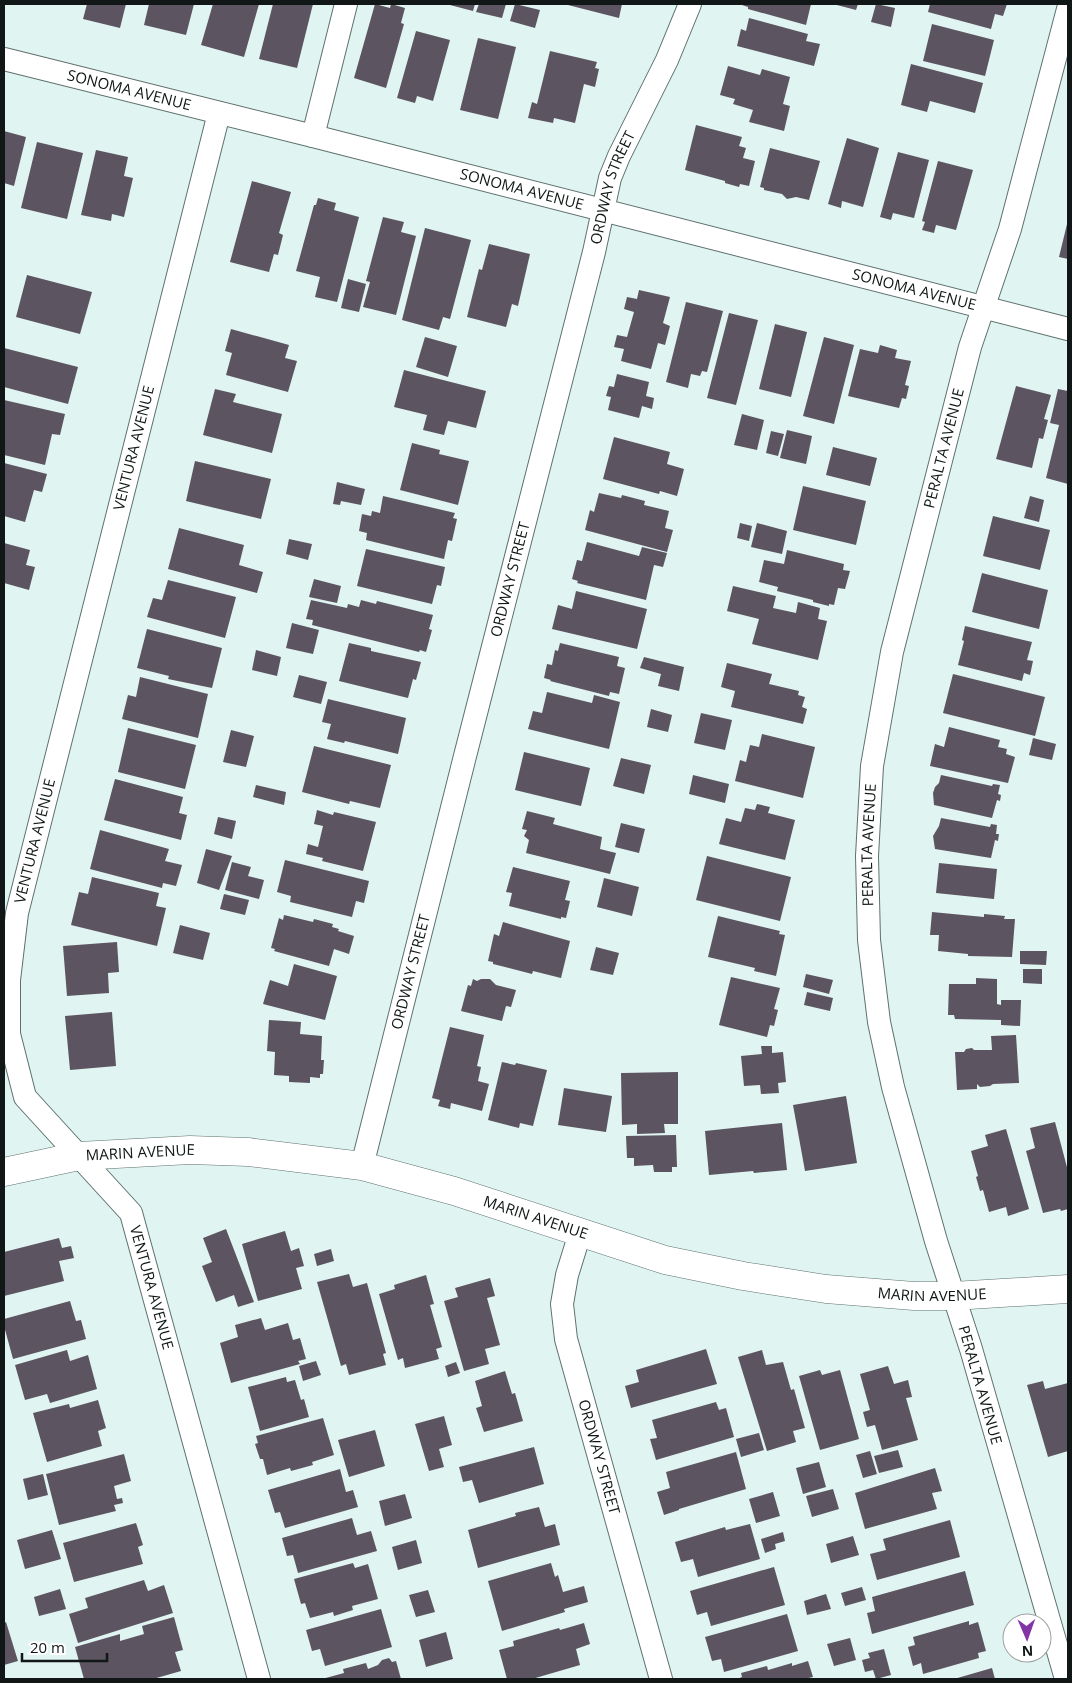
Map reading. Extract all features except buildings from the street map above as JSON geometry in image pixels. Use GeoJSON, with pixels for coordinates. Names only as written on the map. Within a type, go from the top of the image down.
{"type":"FeatureCollection","features":[{"type":"Feature","properties":{"kind":"main road","name":"MARIN AVENUE"},"geometry":{"type":"LineString","coordinates":[[4,1172],[78,1156],[190,1150],[238,1152],[362,1166],[454,1191],[665,1260],[743,1276],[826,1289],[914,1296],[954,1296],[1068,1289]]}},
{"type":"Feature","properties":{"kind":"street"},"geometry":{"type":"LineString","coordinates":[[313,136],[346,4]]}},
{"type":"Feature","properties":{"kind":"street","name":"ORDWAY STREET"},"geometry":{"type":"LineString","coordinates":[[362,1166],[610,178],[667,60],[690,4]]}},
{"type":"Feature","properties":{"kind":"street","name":"PERALTA AVENUE"},"geometry":{"type":"LineString","coordinates":[[1066,1679],[971,1349],[936,1241],[893,1087],[879,1022],[869,940],[867,856],[872,766],[892,652],[970,347],[1010,229],[1068,9]]}},
{"type":"Feature","properties":{"kind":"street","name":"SONOMA AVENUE"},"geometry":{"type":"LineString","coordinates":[[4,59],[1068,329]]}},
{"type":"Feature","properties":{"kind":"street","name":"VENTURA AVENUE"},"geometry":{"type":"LineString","coordinates":[[219,113],[17,913],[9,980],[10,1034],[25,1097],[131,1213],[227,1567],[260,1679]]}},
{"type":"Feature","properties":{"kind":"street","name":"ORDWAY STREET"},"geometry":{"type":"LineString","coordinates":[[580,1233],[562,1304],[566,1339],[661,1679]]}}]}
